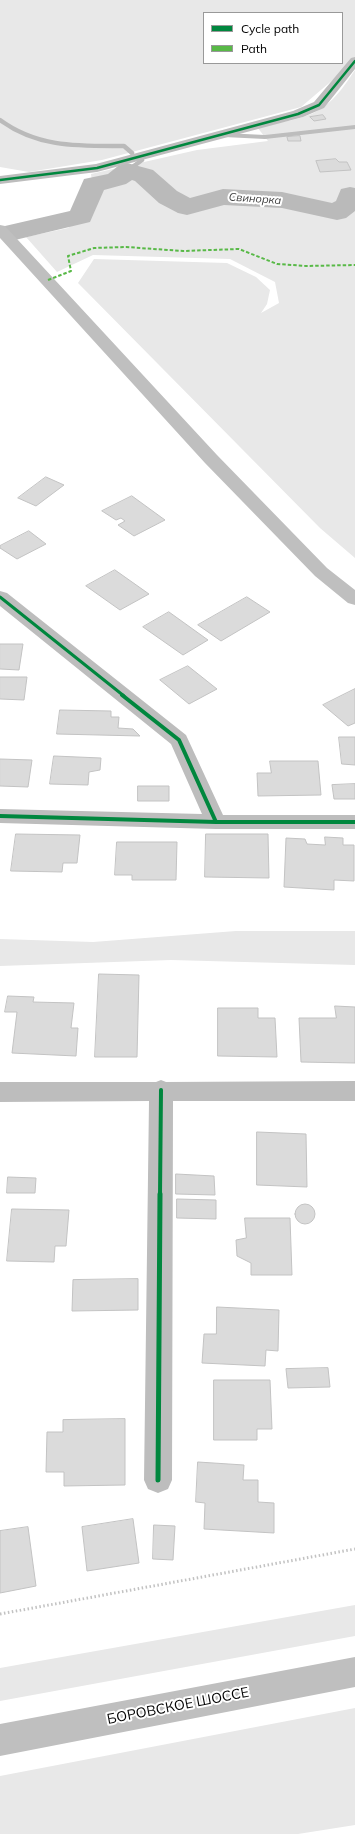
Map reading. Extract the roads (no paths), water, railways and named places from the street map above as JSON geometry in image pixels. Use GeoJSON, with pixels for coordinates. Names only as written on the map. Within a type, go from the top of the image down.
{"type":"FeatureCollection","features":[{"type":"Feature","properties":{"kind":"main road"},"geometry":{"type":"LineString","coordinates":[[0,229],[211,459],[321,572],[355,599]]}},
{"type":"Feature","properties":{"kind":"main road","name":"БОРОВСКОЕ ШОССЕ"},"geometry":{"type":"LineString","coordinates":[[0,1740],[355,1672]]}},
{"type":"Feature","properties":{"kind":"street"},"geometry":{"type":"LineString","coordinates":[[0,180],[67,173],[96,168],[298,114],[318,105],[355,61]]}},
{"type":"Feature","properties":{"kind":"street"},"geometry":{"type":"LineString","coordinates":[[0,597],[179,740],[216,822]]}},
{"type":"Feature","properties":{"kind":"street"},"geometry":{"type":"LineString","coordinates":[[0,816],[216,822],[355,822]]}},
{"type":"Feature","properties":{"kind":"street"},"geometry":{"type":"LineString","coordinates":[[158,1480],[161,1090]]}},
{"type":"Feature","properties":{"kind":"street"},"geometry":{"type":"LineString","coordinates":[[0,1092],[161,1090],[355,1091]]}},
{"type":"Feature","properties":{"kind":"lane"},"geometry":{"type":"LineString","coordinates":[[224,135],[265,137],[355,127]]}},
{"type":"Feature","properties":{"kind":"waterway"},"geometry":{"type":"LineString","coordinates":[[0,120],[14,129],[44,141],[59,144],[124,146],[132,153]]}},
{"type":"Feature","properties":{"kind":"waterway"},"geometry":{"type":"LineString","coordinates":[[127,171],[142,160]]}},
{"type":"Feature","properties":{"kind":"waterway","name":"Свинорка"},"geometry":{"type":"LineString","coordinates":[[15,232],[81,216],[93,185],[117,179],[127,171],[144,175],[168,197],[187,207],[223,197],[282,200],[337,212],[348,204],[350,195],[355,196]]}}]}
